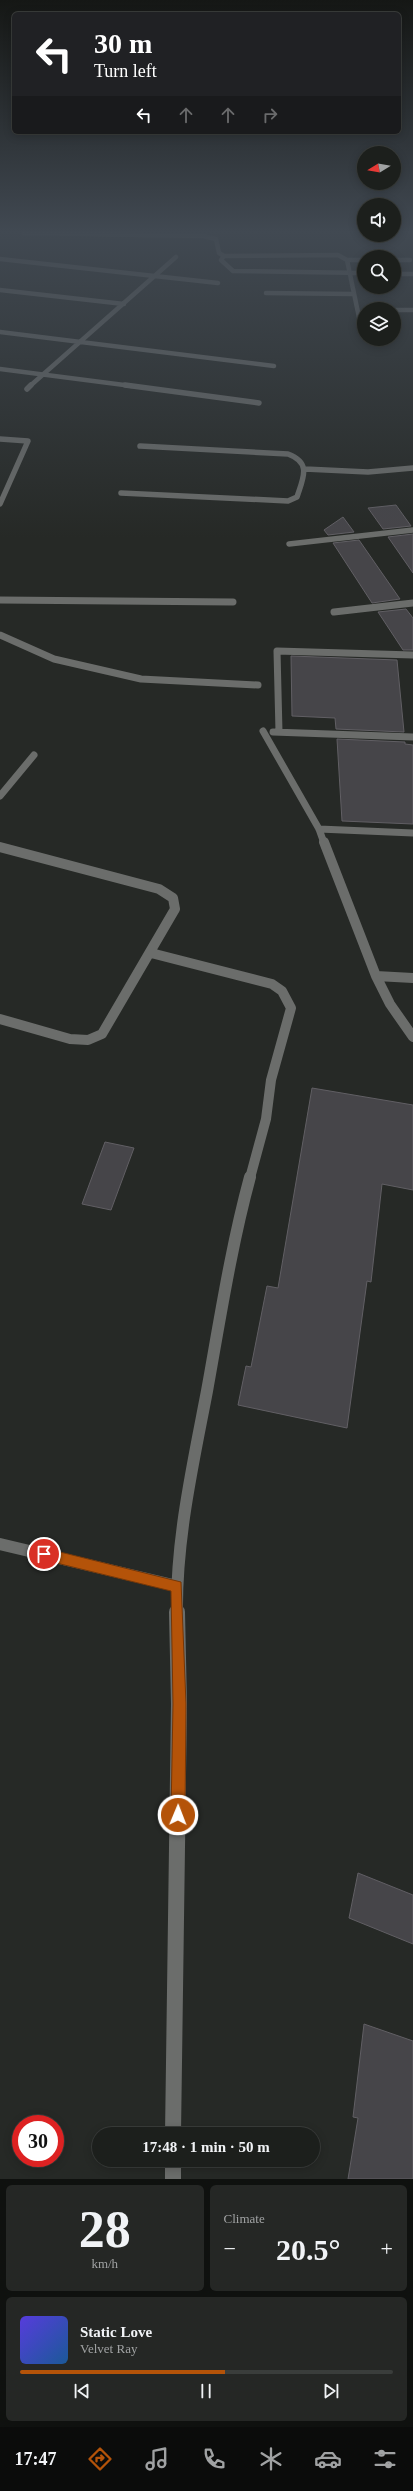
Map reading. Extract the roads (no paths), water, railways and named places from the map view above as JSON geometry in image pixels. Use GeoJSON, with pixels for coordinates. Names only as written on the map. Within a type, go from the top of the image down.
{"type":"FeatureCollection","features":[{"type":"Feature","properties":{"kind":"street"},"geometry":{"type":"LineString","coordinates":[[21,335],[274,366]]}},
{"type":"Feature","properties":{"kind":"street"},"geometry":{"type":"LineString","coordinates":[[76,335],[187,349]]}},
{"type":"Feature","properties":{"kind":"street"},"geometry":{"type":"LineString","coordinates":[[26,389],[87,336]]}},
{"type":"Feature","properties":{"kind":"street"},"geometry":{"type":"LineString","coordinates":[[225,354],[231,355],[229,360]]}},
{"type":"Feature","properties":{"kind":"street"},"geometry":{"type":"LineString","coordinates":[[0,369],[259,403]]}},
{"type":"Feature","properties":{"kind":"street"},"geometry":{"type":"LineString","coordinates":[[0,439],[28,441],[0,504]]}},
{"type":"Feature","properties":{"kind":"street"},"geometry":{"type":"LineString","coordinates":[[121,492],[288,501],[297,497],[305,469],[302,461],[288,454],[140,446]]}},
{"type":"Feature","properties":{"kind":"street"},"geometry":{"type":"LineString","coordinates":[[305,469],[368,472],[413,468]]}},
{"type":"Feature","properties":{"kind":"street"},"geometry":{"type":"LineString","coordinates":[[0,486],[8,486]]}},
{"type":"Feature","properties":{"kind":"street"},"geometry":{"type":"LineString","coordinates":[[289,544],[413,530]]}},
{"type":"Feature","properties":{"kind":"street"},"geometry":{"type":"LineString","coordinates":[[0,600],[233,602]]}},
{"type":"Feature","properties":{"kind":"street"},"geometry":{"type":"LineString","coordinates":[[334,612],[413,603]]}},
{"type":"Feature","properties":{"kind":"street"},"geometry":{"type":"LineString","coordinates":[[0,635],[54,659],[141,679],[258,685]]}},
{"type":"Feature","properties":{"kind":"street"},"geometry":{"type":"LineString","coordinates":[[280,732],[277,651],[413,655]]}},
{"type":"Feature","properties":{"kind":"street"},"geometry":{"type":"LineString","coordinates":[[413,737],[263,731],[319,829],[376,976],[390,1004],[413,1037]]}},
{"type":"Feature","properties":{"kind":"street"},"geometry":{"type":"LineString","coordinates":[[0,796],[34,755]]}},
{"type":"Feature","properties":{"kind":"street"},"geometry":{"type":"LineString","coordinates":[[319,829],[413,833]]}},
{"type":"Feature","properties":{"kind":"street"},"geometry":{"type":"LineString","coordinates":[[0,847],[159,890],[173,898],[175,909],[151,953],[102,1034],[88,1040],[70,1040],[0,1020]]}},
{"type":"Feature","properties":{"kind":"street"},"geometry":{"type":"LineString","coordinates":[[151,953],[272,984],[282,991],[291,1008],[271,1080],[266,1119],[238,1223],[190,1481],[177,1586],[180,1704],[174,2127]]}},
{"type":"Feature","properties":{"kind":"street"},"geometry":{"type":"LineString","coordinates":[[376,976],[413,978]]}},
{"type":"Feature","properties":{"kind":"street"},"geometry":{"type":"LineString","coordinates":[[0,1544],[177,1586]]}},
{"type":"Feature","properties":{"kind":"street"},"geometry":{"type":"LineString","coordinates":[[173,2167],[173,2179]]}}]}
